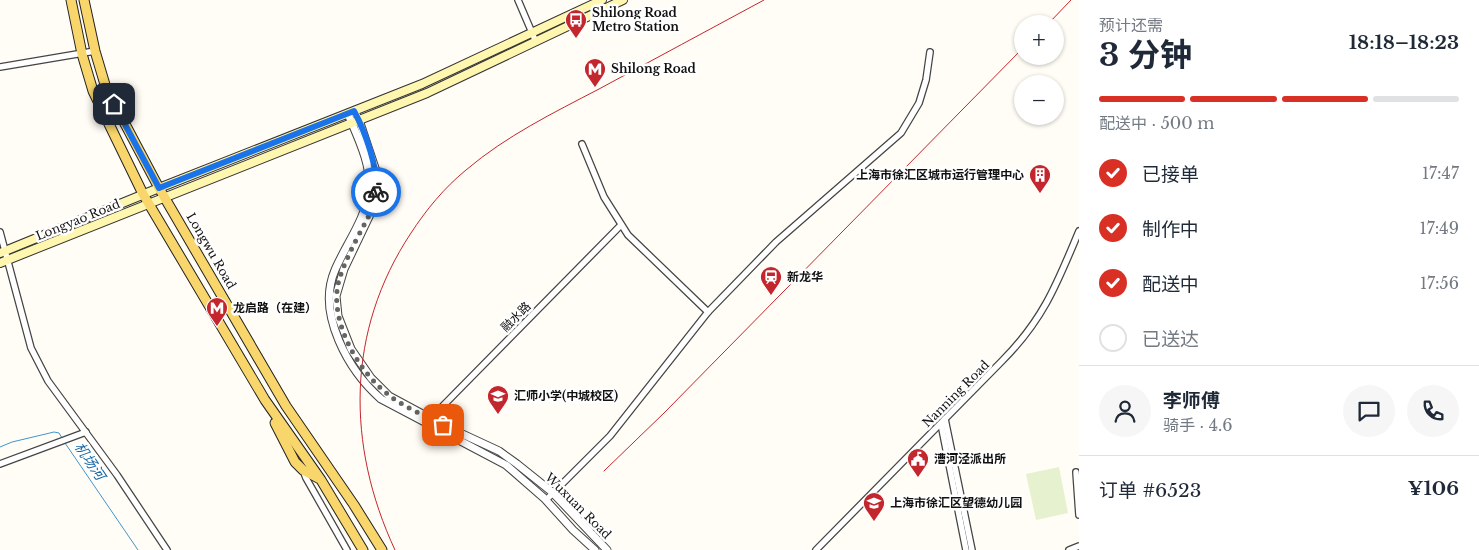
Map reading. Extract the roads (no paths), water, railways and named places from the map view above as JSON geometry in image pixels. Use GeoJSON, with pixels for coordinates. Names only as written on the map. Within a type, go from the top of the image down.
{"type":"FeatureCollection","features":[{"type":"Feature","properties":{"kind":"main road"},"geometry":{"type":"LineString","coordinates":[[71,0],[82,54],[93,91],[143,194],[265,400],[321,480],[364,550]]}},
{"type":"Feature","properties":{"kind":"main road","name":"Longwu Road"},"geometry":{"type":"LineString","coordinates":[[84,0],[95,51],[106,88],[159,188],[286,406],[382,550]]}},
{"type":"Feature","properties":{"kind":"main road"},"geometry":{"type":"LineString","coordinates":[[159,188],[444,74],[602,0]]}},
{"type":"Feature","properties":{"kind":"main road"},"geometry":{"type":"LineString","coordinates":[[165,197],[427,93],[623,0]]}},
{"type":"Feature","properties":{"kind":"main road","name":"Longyao Road"},"geometry":{"type":"LineString","coordinates":[[2,252],[159,188]]}},
{"type":"Feature","properties":{"kind":"main road","name":"Longyao Road"},"geometry":{"type":"LineString","coordinates":[[4,262],[165,197]]}},
{"type":"Feature","properties":{"kind":"main road"},"geometry":{"type":"LineString","coordinates":[[265,400],[295,462],[303,470],[321,480]]}},
{"type":"Feature","properties":{"kind":"street"},"geometry":{"type":"LineString","coordinates":[[518,0],[536,42]]}},
{"type":"Feature","properties":{"kind":"street"},"geometry":{"type":"LineString","coordinates":[[0,68],[95,51]]}},
{"type":"Feature","properties":{"kind":"street"},"geometry":{"type":"LineString","coordinates":[[546,500],[610,436],[708,312],[776,242],[901,133],[919,104],[926,80],[930,52]]}},
{"type":"Feature","properties":{"kind":"street"},"geometry":{"type":"LineString","coordinates":[[351,112],[367,165],[369,190],[365,209],[334,272],[330,288],[330,303],[337,336],[347,357],[370,389],[388,403],[428,421],[506,465],[546,500],[595,550]]}},
{"type":"Feature","properties":{"kind":"street"},"geometry":{"type":"LineString","coordinates":[[582,144],[604,197],[628,235],[708,312]]}},
{"type":"Feature","properties":{"kind":"street","name":"融水路"},"geometry":{"type":"LineString","coordinates":[[428,421],[621,225]]}},
{"type":"Feature","properties":{"kind":"street","name":"Nanning Road"},"geometry":{"type":"LineString","coordinates":[[816,550],[1028,333],[1054,291],[1079,231]]}},
{"type":"Feature","properties":{"kind":"street"},"geometry":{"type":"LineString","coordinates":[[0,232],[4,262],[31,348],[48,380],[117,475],[168,550]]}},
{"type":"Feature","properties":{"kind":"street","name":"Wuxuan Road"},"geometry":{"type":"LineString","coordinates":[[428,421],[498,451],[552,492],[607,550]]}},
{"type":"Feature","properties":{"kind":"street"},"geometry":{"type":"LineString","coordinates":[[943,422],[966,550]]}},
{"type":"Feature","properties":{"kind":"street"},"geometry":{"type":"LineString","coordinates":[[943,422],[972,550]]}},
{"type":"Feature","properties":{"kind":"street"},"geometry":{"type":"LineString","coordinates":[[0,464],[86,432]]}},
{"type":"Feature","properties":{"kind":"street"},"geometry":{"type":"LineString","coordinates":[[303,470],[347,550]]}},
{"type":"Feature","properties":{"kind":"street"},"geometry":{"type":"LineString","coordinates":[[1076,472],[1079,515]]}},
{"type":"Feature","properties":{"kind":"street"},"geometry":{"type":"LineString","coordinates":[[1069,550],[1079,546]]}},
{"type":"Feature","properties":{"kind":"waterway","name":"机场河"},"geometry":{"type":"LineString","coordinates":[[0,447],[12,442],[54,432],[59,433],[62,438]]}},
{"type":"Feature","properties":{"kind":"waterway","name":"机场河"},"geometry":{"type":"LineString","coordinates":[[65,443],[138,550]]}},
{"type":"Feature","properties":{"kind":"railway"},"geometry":{"type":"LineString","coordinates":[[395,550],[379,510],[368,470],[361,429],[360,389],[364,349],[374,309],[390,270],[411,233],[450,184],[497,146],[547,116],[764,0]]}},
{"type":"Feature","properties":{"kind":"railway"},"geometry":{"type":"LineString","coordinates":[[1057,15],[1071,0]]}},
{"type":"Feature","properties":{"kind":"railway"},"geometry":{"type":"LineString","coordinates":[[604,471],[664,413],[1014,57]]}},
{"type":"Feature","properties":{"kind":"place","name":"Shilong Road Metro Station"},"geometry":{"type":"Point","coordinates":[576,39]}},
{"type":"Feature","properties":{"kind":"place","name":"Shilong Road"},"geometry":{"type":"Point","coordinates":[595,88]}},
{"type":"Feature","properties":{"kind":"place","name":"上海市徐汇区城市运行管理中心"},"geometry":{"type":"Point","coordinates":[1040,194]}},
{"type":"Feature","properties":{"kind":"place","name":"新龙华"},"geometry":{"type":"Point","coordinates":[771,296]}},
{"type":"Feature","properties":{"kind":"place","name":"龙启路（在建）"},"geometry":{"type":"Point","coordinates":[217,327]}},
{"type":"Feature","properties":{"kind":"place","name":"汇师小学(中城校区)"},"geometry":{"type":"Point","coordinates":[498,415]}},
{"type":"Feature","properties":{"kind":"place","name":"漕河泾派出所"},"geometry":{"type":"Point","coordinates":[918,478]}},
{"type":"Feature","properties":{"kind":"place","name":"上海市徐汇区望德幼儿园"},"geometry":{"type":"Point","coordinates":[874,522]}}]}
